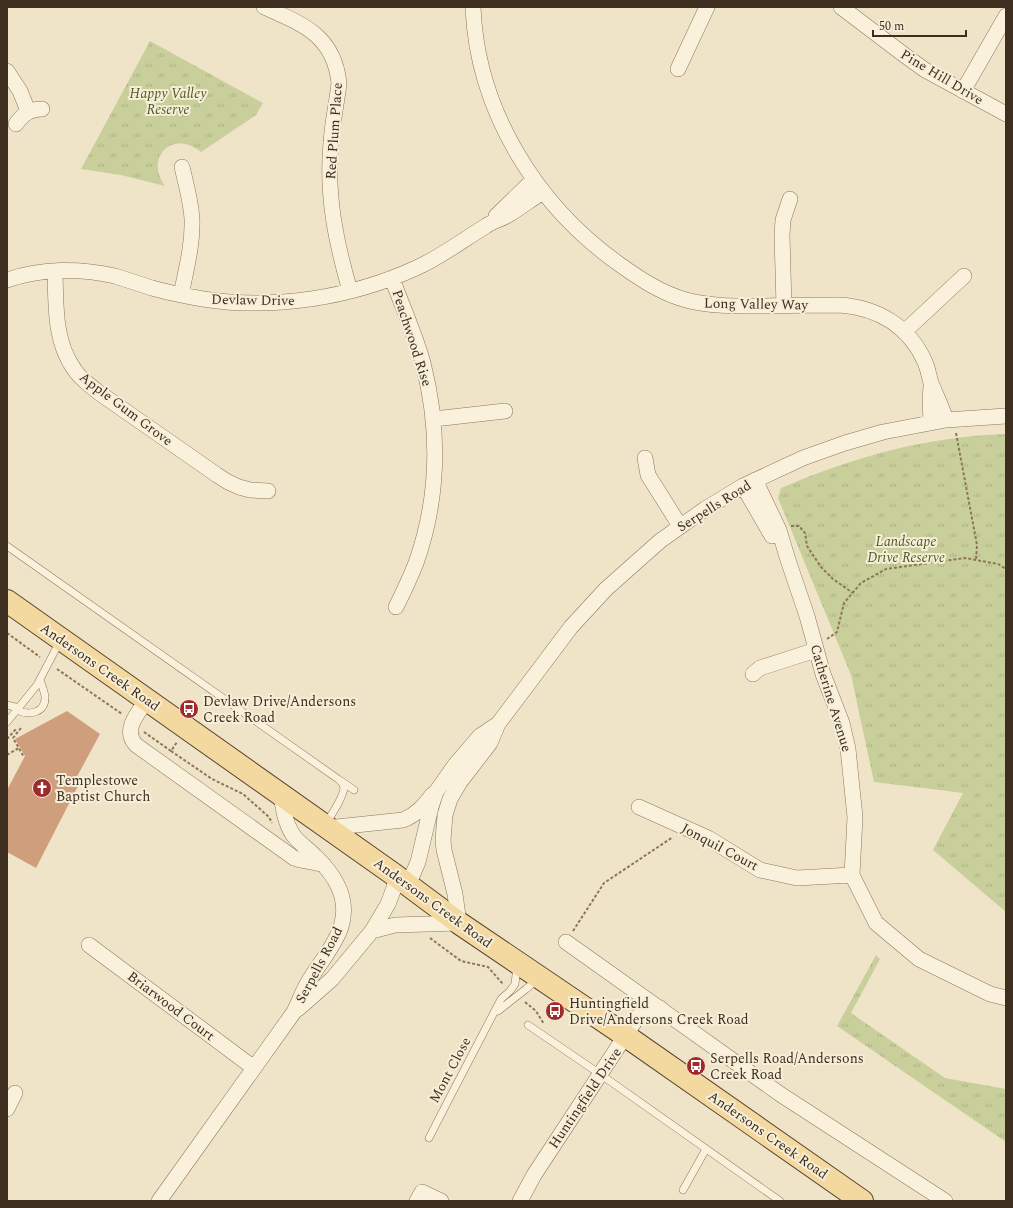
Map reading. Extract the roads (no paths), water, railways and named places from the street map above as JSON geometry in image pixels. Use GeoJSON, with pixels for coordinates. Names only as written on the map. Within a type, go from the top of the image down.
{"type":"FeatureCollection","features":[{"type":"Feature","properties":{"kind":"main road","name":"Andersons Creek Road"},"geometry":{"type":"LineString","coordinates":[[7,601],[402,880],[459,923],[626,1036],[862,1201]]}},
{"type":"Feature","properties":{"kind":"street","name":"Red Plum Place"},"geometry":{"type":"LineString","coordinates":[[264,7],[302,25],[318,36],[328,50],[336,69],[338,83],[330,145],[331,197],[335,234],[350,291]]}},
{"type":"Feature","properties":{"kind":"street","name":"Long Valley Way"},"geometry":{"type":"LineString","coordinates":[[473,7],[478,46],[492,101],[503,127],[543,192],[592,244],[652,286],[685,300],[702,304],[735,306],[840,305],[859,307],[889,319],[911,339],[918,349],[925,362],[931,382],[949,420]]}},
{"type":"Feature","properties":{"kind":"street"},"geometry":{"type":"LineString","coordinates":[[678,70],[707,7]]}},
{"type":"Feature","properties":{"kind":"street","name":"Pine Hill Drive"},"geometry":{"type":"LineString","coordinates":[[841,7],[925,70],[1006,114]]}},
{"type":"Feature","properties":{"kind":"street"},"geometry":{"type":"LineString","coordinates":[[963,91],[1006,16]]}},
{"type":"Feature","properties":{"kind":"street"},"geometry":{"type":"LineString","coordinates":[[7,71],[35,110],[23,115],[16,124]]}},
{"type":"Feature","properties":{"kind":"street"},"geometry":{"type":"LineString","coordinates":[[181,295],[191,242],[192,228],[191,207],[182,168]]}},
{"type":"Feature","properties":{"kind":"street","name":"Devlaw Drive"},"geometry":{"type":"LineString","coordinates":[[487,225],[504,206],[534,179]]}},
{"type":"Feature","properties":{"kind":"street","name":"Devlaw Drive"},"geometry":{"type":"LineString","coordinates":[[7,280],[26,275],[55,271],[72,271],[103,274],[181,295],[225,302],[298,301],[326,297],[373,285],[415,268],[437,257],[487,225],[510,214],[543,192]]}},
{"type":"Feature","properties":{"kind":"street"},"geometry":{"type":"LineString","coordinates":[[784,306],[782,235],[784,220],[790,199]]}},
{"type":"Feature","properties":{"kind":"street","name":"Apple Gum Grove"},"geometry":{"type":"LineString","coordinates":[[55,271],[57,321],[61,343],[69,362],[80,377],[98,392],[217,475],[239,487],[250,490],[268,491]]}},
{"type":"Feature","properties":{"kind":"street"},"geometry":{"type":"LineString","coordinates":[[904,332],[964,276]]}},
{"type":"Feature","properties":{"kind":"street","name":"Peachwood Rise"},"geometry":{"type":"LineString","coordinates":[[392,278],[422,361],[429,389],[434,419],[435,460],[432,501],[429,516],[415,564],[396,607]]}},
{"type":"Feature","properties":{"kind":"street","name":"Long Valley Way"},"geometry":{"type":"LineString","coordinates":[[931,382],[931,423]]}},
{"type":"Feature","properties":{"kind":"street"},"geometry":{"type":"LineString","coordinates":[[434,419],[505,411]]}},
{"type":"Feature","properties":{"kind":"street","name":"Serpells Road"},"geometry":{"type":"LineString","coordinates":[[326,826],[399,820],[410,817],[423,806],[441,784],[456,775],[490,743],[498,724],[557,645],[588,608],[624,572],[660,541],[717,501],[749,483],[803,458],[845,443],[884,432],[931,423],[949,420],[1006,416]]}},
{"type":"Feature","properties":{"kind":"street"},"geometry":{"type":"LineString","coordinates":[[645,458],[648,475],[680,526]]}},
{"type":"Feature","properties":{"kind":"street","name":"Catherine Avenue"},"geometry":{"type":"LineString","coordinates":[[749,483],[779,530],[807,616],[823,674],[842,723],[848,749],[856,817],[852,875]]}},
{"type":"Feature","properties":{"kind":"street","name":"Catherine Avenue"},"geometry":{"type":"LineString","coordinates":[[749,483],[759,515],[788,560]]}},
{"type":"Feature","properties":{"kind":"street"},"geometry":{"type":"LineString","coordinates":[[753,674],[760,668],[816,648]]}},
{"type":"Feature","properties":{"kind":"street"},"geometry":{"type":"LineString","coordinates":[[147,700],[130,728],[130,736],[134,744],[294,858],[319,863],[325,866]]}},
{"type":"Feature","properties":{"kind":"street","name":"Serpells Road"},"geometry":{"type":"LineString","coordinates":[[456,775],[453,793],[445,815],[443,834],[459,923]]}},
{"type":"Feature","properties":{"kind":"street","name":"Serpells Road"},"geometry":{"type":"LineString","coordinates":[[294,1012],[332,979],[372,931],[388,904],[394,888],[418,862],[433,800],[441,784]]}},
{"type":"Feature","properties":{"kind":"street","name":"Serpells Road"},"geometry":{"type":"LineString","coordinates":[[159,1201],[294,1012],[307,984],[334,943],[342,925],[342,895],[333,875],[293,834],[286,818],[281,794]]}},
{"type":"Feature","properties":{"kind":"street","name":"Jonquil Court"},"geometry":{"type":"LineString","coordinates":[[639,807],[708,838],[760,870],[797,878],[852,875]]}},
{"type":"Feature","properties":{"kind":"street"},"geometry":{"type":"LineString","coordinates":[[852,875],[876,923],[919,959],[990,994],[1006,998]]}},
{"type":"Feature","properties":{"kind":"street"},"geometry":{"type":"LineString","coordinates":[[372,931],[395,925],[459,923]]}},
{"type":"Feature","properties":{"kind":"street"},"geometry":{"type":"LineString","coordinates":[[566,942],[780,1094],[945,1201]]}},
{"type":"Feature","properties":{"kind":"street","name":"Briarwood Court"},"geometry":{"type":"LineString","coordinates":[[89,945],[254,1068]]}},
{"type":"Feature","properties":{"kind":"street","name":"Huntingfield Drive"},"geometry":{"type":"LineString","coordinates":[[520,1201],[534,1175],[637,1018],[648,1009],[660,1008]]}},
{"type":"Feature","properties":{"kind":"street"},"geometry":{"type":"LineString","coordinates":[[7,1110],[15,1093]]}},
{"type":"Feature","properties":{"kind":"street"},"geometry":{"type":"LineString","coordinates":[[417,1201],[422,1192],[441,1201]]}},
{"type":"Feature","properties":{"kind":"lane"},"geometry":{"type":"LineString","coordinates":[[7,546],[354,790]]}},
{"type":"Feature","properties":{"kind":"lane"},"geometry":{"type":"LineString","coordinates":[[7,722],[36,687],[61,639]]}},
{"type":"Feature","properties":{"kind":"lane"},"geometry":{"type":"LineString","coordinates":[[7,705],[25,713],[30,714],[36,712],[42,707],[45,697],[40,680]]}},
{"type":"Feature","properties":{"kind":"lane"},"geometry":{"type":"LineString","coordinates":[[326,826],[343,791],[343,786],[338,779]]}},
{"type":"Feature","properties":{"kind":"lane","name":"Mont Close"},"geometry":{"type":"LineString","coordinates":[[429,1138],[502,998],[515,984],[518,962]]}},
{"type":"Feature","properties":{"kind":"lane","name":"Mont Close"},"geometry":{"type":"LineString","coordinates":[[494,1014],[539,977]]}},
{"type":"Feature","properties":{"kind":"lane"},"geometry":{"type":"LineString","coordinates":[[528,1025],[780,1201]]}},
{"type":"Feature","properties":{"kind":"lane"},"geometry":{"type":"LineString","coordinates":[[683,1190],[706,1149]]}},
{"type":"Feature","properties":{"kind":"place","name":"Devlaw Drive/Andersons Creek Road"},"geometry":{"type":"Point","coordinates":[189,709]}},
{"type":"Feature","properties":{"kind":"place","name":"Templestowe Baptist Church"},"geometry":{"type":"Point","coordinates":[42,788]}},
{"type":"Feature","properties":{"kind":"place","name":"Huntingfield Drive/Andersons Creek Road"},"geometry":{"type":"Point","coordinates":[555,1011]}},
{"type":"Feature","properties":{"kind":"place","name":"Serpells Road/Andersons Creek Road"},"geometry":{"type":"Point","coordinates":[696,1066]}},
{"type":"Feature","properties":{"kind":"park label","name":"Happy Valley Reserve"},"geometry":{"type":"Point","coordinates":[168,102]}},
{"type":"Feature","properties":{"kind":"park label","name":"Landscape Drive Reserve"},"geometry":{"type":"Point","coordinates":[906,550]}}]}
